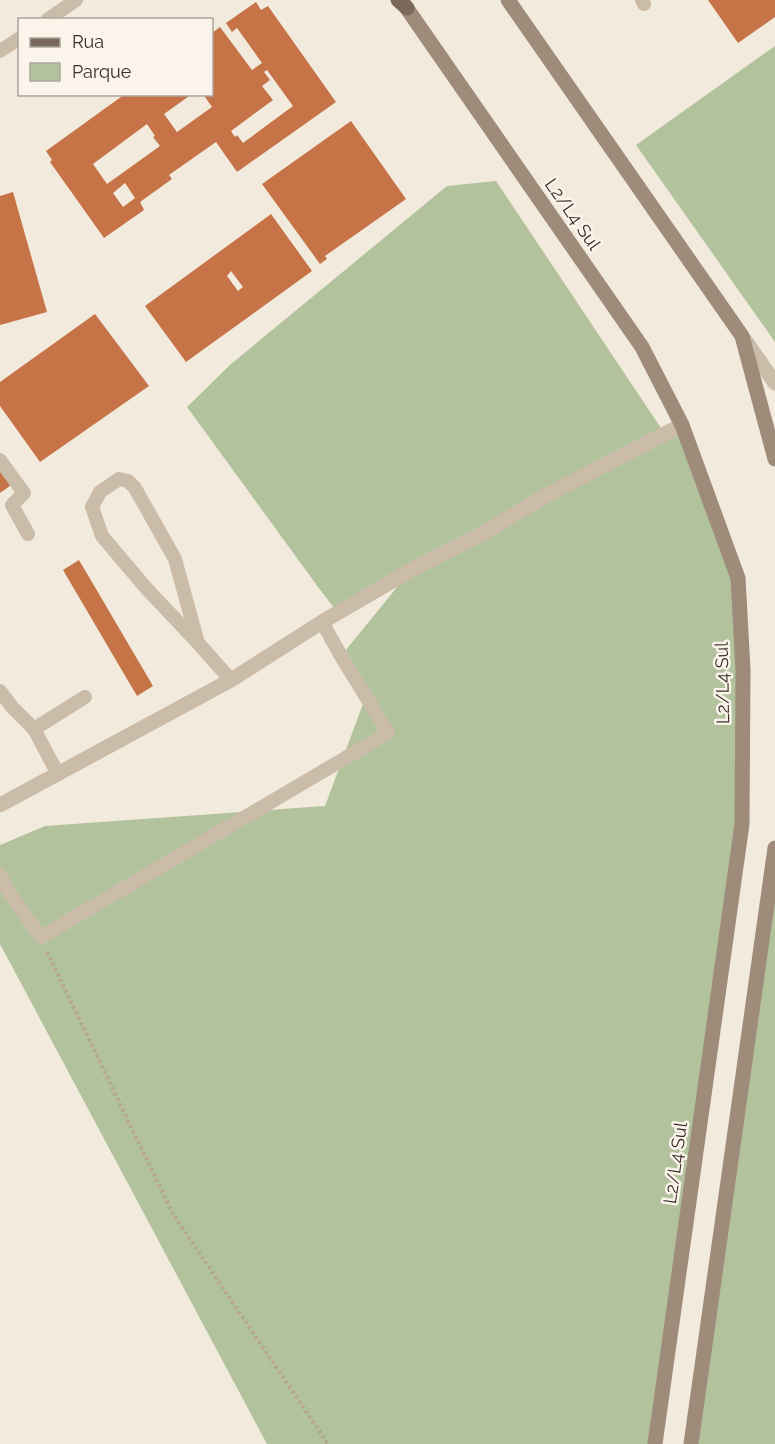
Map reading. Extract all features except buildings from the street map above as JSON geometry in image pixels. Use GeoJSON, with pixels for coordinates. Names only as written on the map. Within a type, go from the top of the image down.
{"type":"FeatureCollection","features":[{"type":"Feature","properties":{"kind":"main road"},"geometry":{"type":"LineString","coordinates":[[508,0],[742,336],[775,459]]}},
{"type":"Feature","properties":{"kind":"main road","name":"L2/L4 Sul"},"geometry":{"type":"LineString","coordinates":[[402,3],[642,347],[682,425],[738,578],[743,670],[742,824],[655,1444]]}},
{"type":"Feature","properties":{"kind":"main road"},"geometry":{"type":"LineString","coordinates":[[691,1444],[775,848]]}},
{"type":"Feature","properties":{"kind":"street"},"geometry":{"type":"LineString","coordinates":[[742,336],[775,383]]}},
{"type":"Feature","properties":{"kind":"street"},"geometry":{"type":"LineString","coordinates":[[0,805],[231,680],[322,622],[413,569],[482,534],[543,497],[682,425]]}},
{"type":"Feature","properties":{"kind":"lane"},"geometry":{"type":"LineString","coordinates":[[50,18],[76,0]]}},
{"type":"Feature","properties":{"kind":"lane"},"geometry":{"type":"LineString","coordinates":[[0,51],[18,39]]}},
{"type":"Feature","properties":{"kind":"lane"},"geometry":{"type":"LineString","coordinates":[[0,460],[24,493],[12,505],[28,534]]}},
{"type":"Feature","properties":{"kind":"lane"},"geometry":{"type":"LineString","coordinates":[[198,643],[175,559],[135,488],[128,481],[119,479],[100,492],[92,507],[102,536],[146,588],[231,680]]}},
{"type":"Feature","properties":{"kind":"lane"},"geometry":{"type":"LineString","coordinates":[[0,874],[10,894],[40,937],[388,733],[322,622]]}},
{"type":"Feature","properties":{"kind":"lane"},"geometry":{"type":"LineString","coordinates":[[0,691],[34,729],[58,774]]}},
{"type":"Feature","properties":{"kind":"lane"},"geometry":{"type":"LineString","coordinates":[[34,729],[85,697]]}},
{"type":"Feature","properties":{"kind":"path"},"geometry":{"type":"LineString","coordinates":[[40,937],[173,1214],[328,1444]]}},
{"type":"Feature","properties":{"kind":"green space"},"geometry":{"type":"Polygon","coordinates":[[[775,46],[775,342],[636,145],[775,46]]]}},
{"type":"Feature","properties":{"kind":"green space"},"geometry":{"type":"Polygon","coordinates":[[[496,181],[665,434],[682,425],[738,578],[742,824],[653,1444],[267,1444],[0,944],[0,845],[45,826],[325,806],[366,696],[341,656],[411,570],[338,613],[187,407],[231,364],[447,186],[496,181]]]}},
{"type":"Feature","properties":{"kind":"green space"},"geometry":{"type":"Polygon","coordinates":[[[775,847],[775,1444],[689,1444],[775,847]]]}}]}
